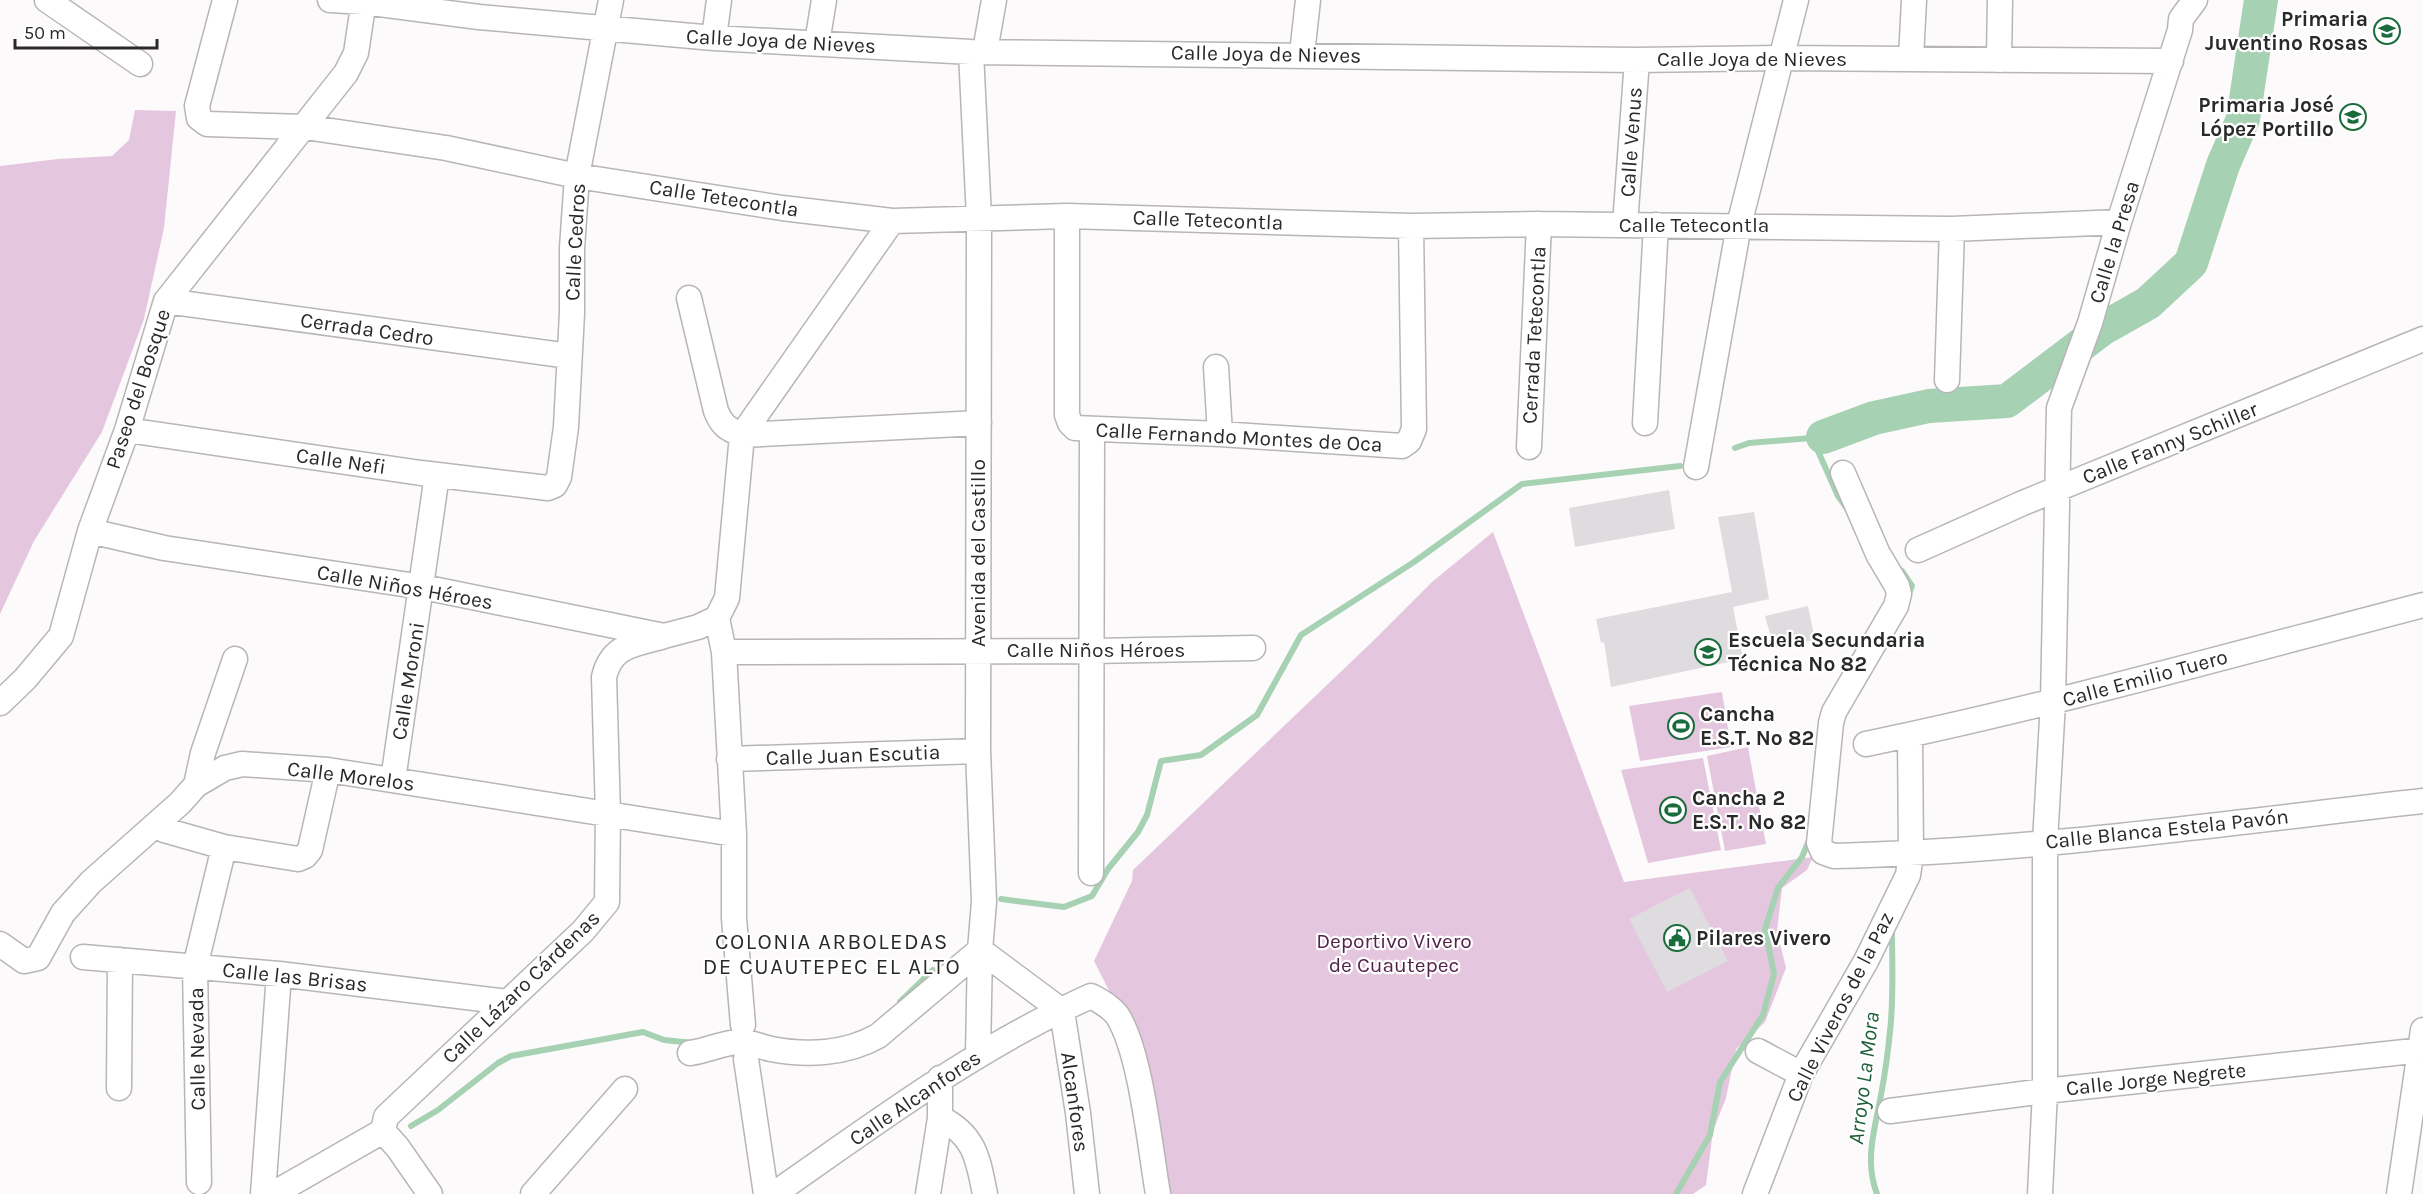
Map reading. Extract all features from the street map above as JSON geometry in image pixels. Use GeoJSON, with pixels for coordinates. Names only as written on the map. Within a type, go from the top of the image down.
{"type":"FeatureCollection","features":[{"type":"Feature","properties":{"kind":"street"},"geometry":{"type":"LineString","coordinates":[[47,0],[140,64]]}},
{"type":"Feature","properties":{"kind":"street","name":"Calle Tetecontla"},"geometry":{"type":"LineString","coordinates":[[225,0],[197,106],[199,118],[207,124],[305,127],[446,148],[577,176],[782,208],[892,221],[1066,216],[1411,226],[1739,225],[1952,229],[2119,222]]}},
{"type":"Feature","properties":{"kind":"street","name":"Calle Joya de Nieves"},"geometry":{"type":"LineString","coordinates":[[330,0],[480,9],[606,28],[714,39],[978,51],[1637,60],[1911,58],[2171,61]]}},
{"type":"Feature","properties":{"kind":"street","name":"Calle Cedros"},"geometry":{"type":"LineString","coordinates":[[555,485],[559,477],[566,428],[572,313],[572,248],[577,176],[611,0]]}},
{"type":"Feature","properties":{"kind":"street"},"geometry":{"type":"LineString","coordinates":[[714,39],[719,0]]}},
{"type":"Feature","properties":{"kind":"street"},"geometry":{"type":"LineString","coordinates":[[817,43],[824,0]]}},
{"type":"Feature","properties":{"kind":"street","name":"Avenida del Castillo"},"geometry":{"type":"LineString","coordinates":[[978,1055],[980,950],[984,902],[978,752],[978,51],[994,0]]}},
{"type":"Feature","properties":{"kind":"street"},"geometry":{"type":"LineString","coordinates":[[1302,54],[1308,0]]}},
{"type":"Feature","properties":{"kind":"street"},"geometry":{"type":"LineString","coordinates":[[1696,467],[1739,225],[1796,0]]}},
{"type":"Feature","properties":{"kind":"street"},"geometry":{"type":"LineString","coordinates":[[1911,58],[1914,0]]}},
{"type":"Feature","properties":{"kind":"street"},"geometry":{"type":"LineString","coordinates":[[1999,60],[2000,0]]}},
{"type":"Feature","properties":{"kind":"street","name":"Paseo del Bosque"},"geometry":{"type":"LineString","coordinates":[[0,703],[25,679],[61,636],[90,531],[127,430],[166,301],[346,73],[356,53],[364,1]]}},
{"type":"Feature","properties":{"kind":"street","name":"Calle la Presa"},"geometry":{"type":"LineString","coordinates":[[2040,1194],[2045,1092],[2045,842],[2053,702],[2059,408],[2090,323],[2186,6]]}},
{"type":"Feature","properties":{"kind":"street","name":"Calle Venus"},"geometry":{"type":"LineString","coordinates":[[1626,225],[1637,60]]}},
{"type":"Feature","properties":{"kind":"street"},"geometry":{"type":"LineString","coordinates":[[1066,216],[1067,403],[1081,426],[1092,651],[1091,873]]}},
{"type":"Feature","properties":{"kind":"street"},"geometry":{"type":"LineString","coordinates":[[743,1025],[734,918],[734,834],[724,652],[717,618],[727,598],[742,435],[892,221]]}},
{"type":"Feature","properties":{"kind":"street","name":"Cerrada Tetecontla"},"geometry":{"type":"LineString","coordinates":[[1529,447],[1539,224]]}},
{"type":"Feature","properties":{"kind":"street"},"geometry":{"type":"LineString","coordinates":[[1645,423],[1656,225]]}},
{"type":"Feature","properties":{"kind":"street","name":"Calle Fernando Montes de Oca"},"geometry":{"type":"LineString","coordinates":[[1081,426],[1402,446],[1409,441],[1414,429],[1411,226]]}},
{"type":"Feature","properties":{"kind":"street"},"geometry":{"type":"LineString","coordinates":[[1947,380],[1952,229]]}},
{"type":"Feature","properties":{"kind":"street"},"geometry":{"type":"LineString","coordinates":[[689,298],[720,422],[727,429],[742,435],[979,423]]}},
{"type":"Feature","properties":{"kind":"street","name":"Cerrada Cedro"},"geometry":{"type":"LineString","coordinates":[[166,301],[569,356]]}},
{"type":"Feature","properties":{"kind":"street","name":"Calle Fanny Schiller"},"geometry":{"type":"LineString","coordinates":[[1917,550],[2058,489],[2423,339]]}},
{"type":"Feature","properties":{"kind":"street"},"geometry":{"type":"LineString","coordinates":[[1216,367],[1220,434]]}},
{"type":"Feature","properties":{"kind":"street","name":"Calle Nefi"},"geometry":{"type":"LineString","coordinates":[[127,430],[437,475],[548,488],[555,485]]}},
{"type":"Feature","properties":{"kind":"street","name":"Calle Blanca Estela Pavón"},"geometry":{"type":"LineString","coordinates":[[1843,473],[1878,554],[1897,586],[1899,594],[1896,606],[1837,706],[1831,723],[1819,843],[1822,852],[1834,856],[1911,854],[2045,842],[2423,801]]}},
{"type":"Feature","properties":{"kind":"street","name":"Calle Moroni"},"geometry":{"type":"LineString","coordinates":[[393,780],[423,587],[437,475]]}},
{"type":"Feature","properties":{"kind":"street","name":"Calle Niños Héroes"},"geometry":{"type":"LineString","coordinates":[[90,531],[164,548],[423,587],[664,636],[698,627],[717,618]]}},
{"type":"Feature","properties":{"kind":"street","name":"Calle Emilio Tuero"},"geometry":{"type":"LineString","coordinates":[[1866,744],[2053,702],[2423,605]]}},
{"type":"Feature","properties":{"kind":"street","name":"Calle Lázaro Cárdenas"},"geometry":{"type":"LineString","coordinates":[[383,1131],[386,1118],[583,931],[607,902],[608,814],[604,677],[608,663],[618,651],[664,636]]}},
{"type":"Feature","properties":{"kind":"street","name":"Calle Niños Héroes"},"geometry":{"type":"LineString","coordinates":[[724,652],[1253,648]]}},
{"type":"Feature","properties":{"kind":"street"},"geometry":{"type":"LineString","coordinates":[[196,785],[203,753],[235,659]]}},
{"type":"Feature","properties":{"kind":"street","name":"Calle Viveros de la Paz"},"geometry":{"type":"LineString","coordinates":[[1755,1194],[1801,1074],[1866,961],[1908,875],[1911,854],[1910,735]]}},
{"type":"Feature","properties":{"kind":"street","name":"Calle Juan Escutia"},"geometry":{"type":"LineString","coordinates":[[729,759],[978,752]]}},
{"type":"Feature","properties":{"kind":"street","name":"Calle Morelos"},"geometry":{"type":"LineString","coordinates":[[0,944],[24,961],[38,957],[63,913],[91,882],[180,803],[196,785],[225,768],[242,764],[328,770],[734,834]]}},
{"type":"Feature","properties":{"kind":"street"},"geometry":{"type":"LineString","coordinates":[[164,831],[224,847],[298,859],[310,850],[328,770]]}},
{"type":"Feature","properties":{"kind":"street","name":"Calle Nevada"},"geometry":{"type":"LineString","coordinates":[[199,1182],[195,967],[224,847]]}},
{"type":"Feature","properties":{"kind":"street"},"geometry":{"type":"LineString","coordinates":[[690,1053],[739,1042],[808,1054],[834,1052],[868,1041],[980,950],[1062,1011]]}},
{"type":"Feature","properties":{"kind":"street","name":"Calle las Brisas"},"geometry":{"type":"LineString","coordinates":[[82,957],[279,974],[507,1002]]}},
{"type":"Feature","properties":{"kind":"street"},"geometry":{"type":"LineString","coordinates":[[119,1088],[120,960]]}},
{"type":"Feature","properties":{"kind":"street"},"geometry":{"type":"LineString","coordinates":[[263,1194],[279,974]]}},
{"type":"Feature","properties":{"kind":"street","name":"Calle Alcanfores"},"geometry":{"type":"LineString","coordinates":[[774,1194],[940,1078],[978,1055],[1091,996],[1110,1006],[1121,1023],[1135,1066],[1158,1194]]}},
{"type":"Feature","properties":{"kind":"street","name":"Alcanfores"},"geometry":{"type":"LineString","coordinates":[[1062,1011],[1078,1113],[1087,1194]]}},
{"type":"Feature","properties":{"kind":"street"},"geometry":{"type":"LineString","coordinates":[[2399,1194],[2422,1043]]}},
{"type":"Feature","properties":{"kind":"street","name":"Calle Jorge Negrete"},"geometry":{"type":"LineString","coordinates":[[1890,1111],[2422,1043]]}},
{"type":"Feature","properties":{"kind":"street"},"geometry":{"type":"LineString","coordinates":[[1758,1051],[1801,1074]]}},
{"type":"Feature","properties":{"kind":"street"},"geometry":{"type":"LineString","coordinates":[[746,1059],[766,1194]]}},
{"type":"Feature","properties":{"kind":"street"},"geometry":{"type":"LineString","coordinates":[[928,1194],[940,1118],[940,1078]]}},
{"type":"Feature","properties":{"kind":"street"},"geometry":{"type":"LineString","coordinates":[[534,1194],[625,1089]]}},
{"type":"Feature","properties":{"kind":"street"},"geometry":{"type":"LineString","coordinates":[[940,1118],[956,1126],[969,1140],[977,1158],[985,1194]]}},
{"type":"Feature","properties":{"kind":"street"},"geometry":{"type":"LineString","coordinates":[[273,1194],[383,1131],[398,1148],[430,1194]]}},
{"type":"Feature","properties":{"kind":"green space"},"geometry":{"type":"Polygon","coordinates":[[[135,110],[176,111],[164,228],[144,319],[102,432],[34,541],[0,614],[0,166],[58,159],[112,156],[129,140],[135,110]]]}},
{"type":"Feature","properties":{"kind":"green space","name":"Deportivo Vivero de Cuautepec"},"geometry":{"type":"Polygon","coordinates":[[[1493,532],[1624,882],[1813,857],[1807,870],[1782,888],[1777,931],[1786,968],[1765,1022],[1736,1049],[1726,1098],[1713,1131],[1706,1185],[1693,1194],[1155,1194],[1125,1022],[1094,961],[1132,881],[1133,870],[1432,582],[1493,532]]]}},
{"type":"Feature","properties":{"kind":"green space","name":"Cancha E.S.T. Nº 82"},"geometry":{"type":"Polygon","coordinates":[[[1722,692],[1731,747],[1640,761],[1629,706],[1722,692]]]}},
{"type":"Feature","properties":{"kind":"green space","name":"Cancha E.S.T. Nº 82"},"geometry":{"type":"Polygon","coordinates":[[[1748,747],[1766,844],[1725,851],[1707,756],[1748,747]]]}},
{"type":"Feature","properties":{"kind":"green space","name":"Cancha 2 E.S.T. Nº 82"},"geometry":{"type":"Polygon","coordinates":[[[1703,758],[1721,850],[1648,863],[1621,770],[1703,758]]]}},
{"type":"Feature","properties":{"kind":"building"},"geometry":{"type":"Polygon","coordinates":[[[1669,490],[1675,529],[1575,547],[1569,508],[1669,490]]]}},
{"type":"Feature","properties":{"kind":"building"},"geometry":{"type":"Polygon","coordinates":[[[1754,512],[1769,599],[1733,607],[1743,659],[1611,687],[1604,642],[1601,643],[1596,619],[1732,592],[1718,517],[1754,512]]]}},
{"type":"Feature","properties":{"kind":"building"},"geometry":{"type":"Polygon","coordinates":[[[1808,606],[1815,640],[1774,648],[1765,616],[1808,606]]]}},
{"type":"Feature","properties":{"kind":"building","name":"Pilares Vivero"},"geometry":{"type":"Polygon","coordinates":[[[1690,888],[1728,961],[1667,992],[1629,919],[1690,888]]]}},
{"type":"Feature","properties":{"kind":"waterway"},"geometry":{"type":"LineString","coordinates":[[1823,437],[1874,418],[1929,406],[2007,401],[2102,329],[2148,303],[2191,263],[2223,165],[2243,119],[2261,0]]}},
{"type":"Feature","properties":{"kind":"waterway"},"geometry":{"type":"LineString","coordinates":[[1735,448],[1749,443],[1823,437],[1818,451],[1838,496],[1848,510]]}},
{"type":"Feature","properties":{"kind":"waterway"},"geometry":{"type":"LineString","coordinates":[[1001,899],[1064,907],[1092,896],[1108,869],[1138,832],[1147,815],[1161,761],[1201,755],[1257,715],[1301,635],[1414,562],[1522,484],[1680,466]]}},
{"type":"Feature","properties":{"kind":"waterway"},"geometry":{"type":"LineString","coordinates":[[1897,568],[1902,571],[1912,586],[1908,596]]}},
{"type":"Feature","properties":{"kind":"waterway"},"geometry":{"type":"LineString","coordinates":[[1676,1194],[1710,1135],[1720,1082],[1763,1015],[1774,974],[1765,929],[1778,888],[1802,857],[1810,838]]}},
{"type":"Feature","properties":{"kind":"waterway","name":"Arroyo La Mora"},"geometry":{"type":"LineString","coordinates":[[1877,1194],[1871,1169],[1871,1157],[1891,1019],[1892,930]]}},
{"type":"Feature","properties":{"kind":"waterway"},"geometry":{"type":"LineString","coordinates":[[900,1002],[933,970]]}},
{"type":"Feature","properties":{"kind":"waterway"},"geometry":{"type":"LineString","coordinates":[[411,1126],[438,1110],[498,1063],[511,1056],[643,1032],[664,1040],[693,1043]]}},
{"type":"Feature","properties":{"kind":"place","name":"Primaria Juventino Rosas"},"geometry":{"type":"Point","coordinates":[2387,31]}},
{"type":"Feature","properties":{"kind":"place","name":"Primaria José López Portillo"},"geometry":{"type":"Point","coordinates":[2353,117]}},
{"type":"Feature","properties":{"kind":"place","name":"Escuela Secundaria Técnica Nº 82"},"geometry":{"type":"Point","coordinates":[1708,652]}},
{"type":"Feature","properties":{"kind":"place","name":"Cancha E.S.T. Nº 82"},"geometry":{"type":"Point","coordinates":[1681,726]}},
{"type":"Feature","properties":{"kind":"place","name":"Cancha 2 E.S.T. Nº 82"},"geometry":{"type":"Point","coordinates":[1673,810]}},
{"type":"Feature","properties":{"kind":"place","name":"Pilares Vivero"},"geometry":{"type":"Point","coordinates":[1677,938]}},
{"type":"Feature","properties":{"kind":"district","name":"COLONIA ARBOLEDAS DE CUAUTEPEC EL ALTO"},"geometry":{"type":"Point","coordinates":[832,954]}}]}
